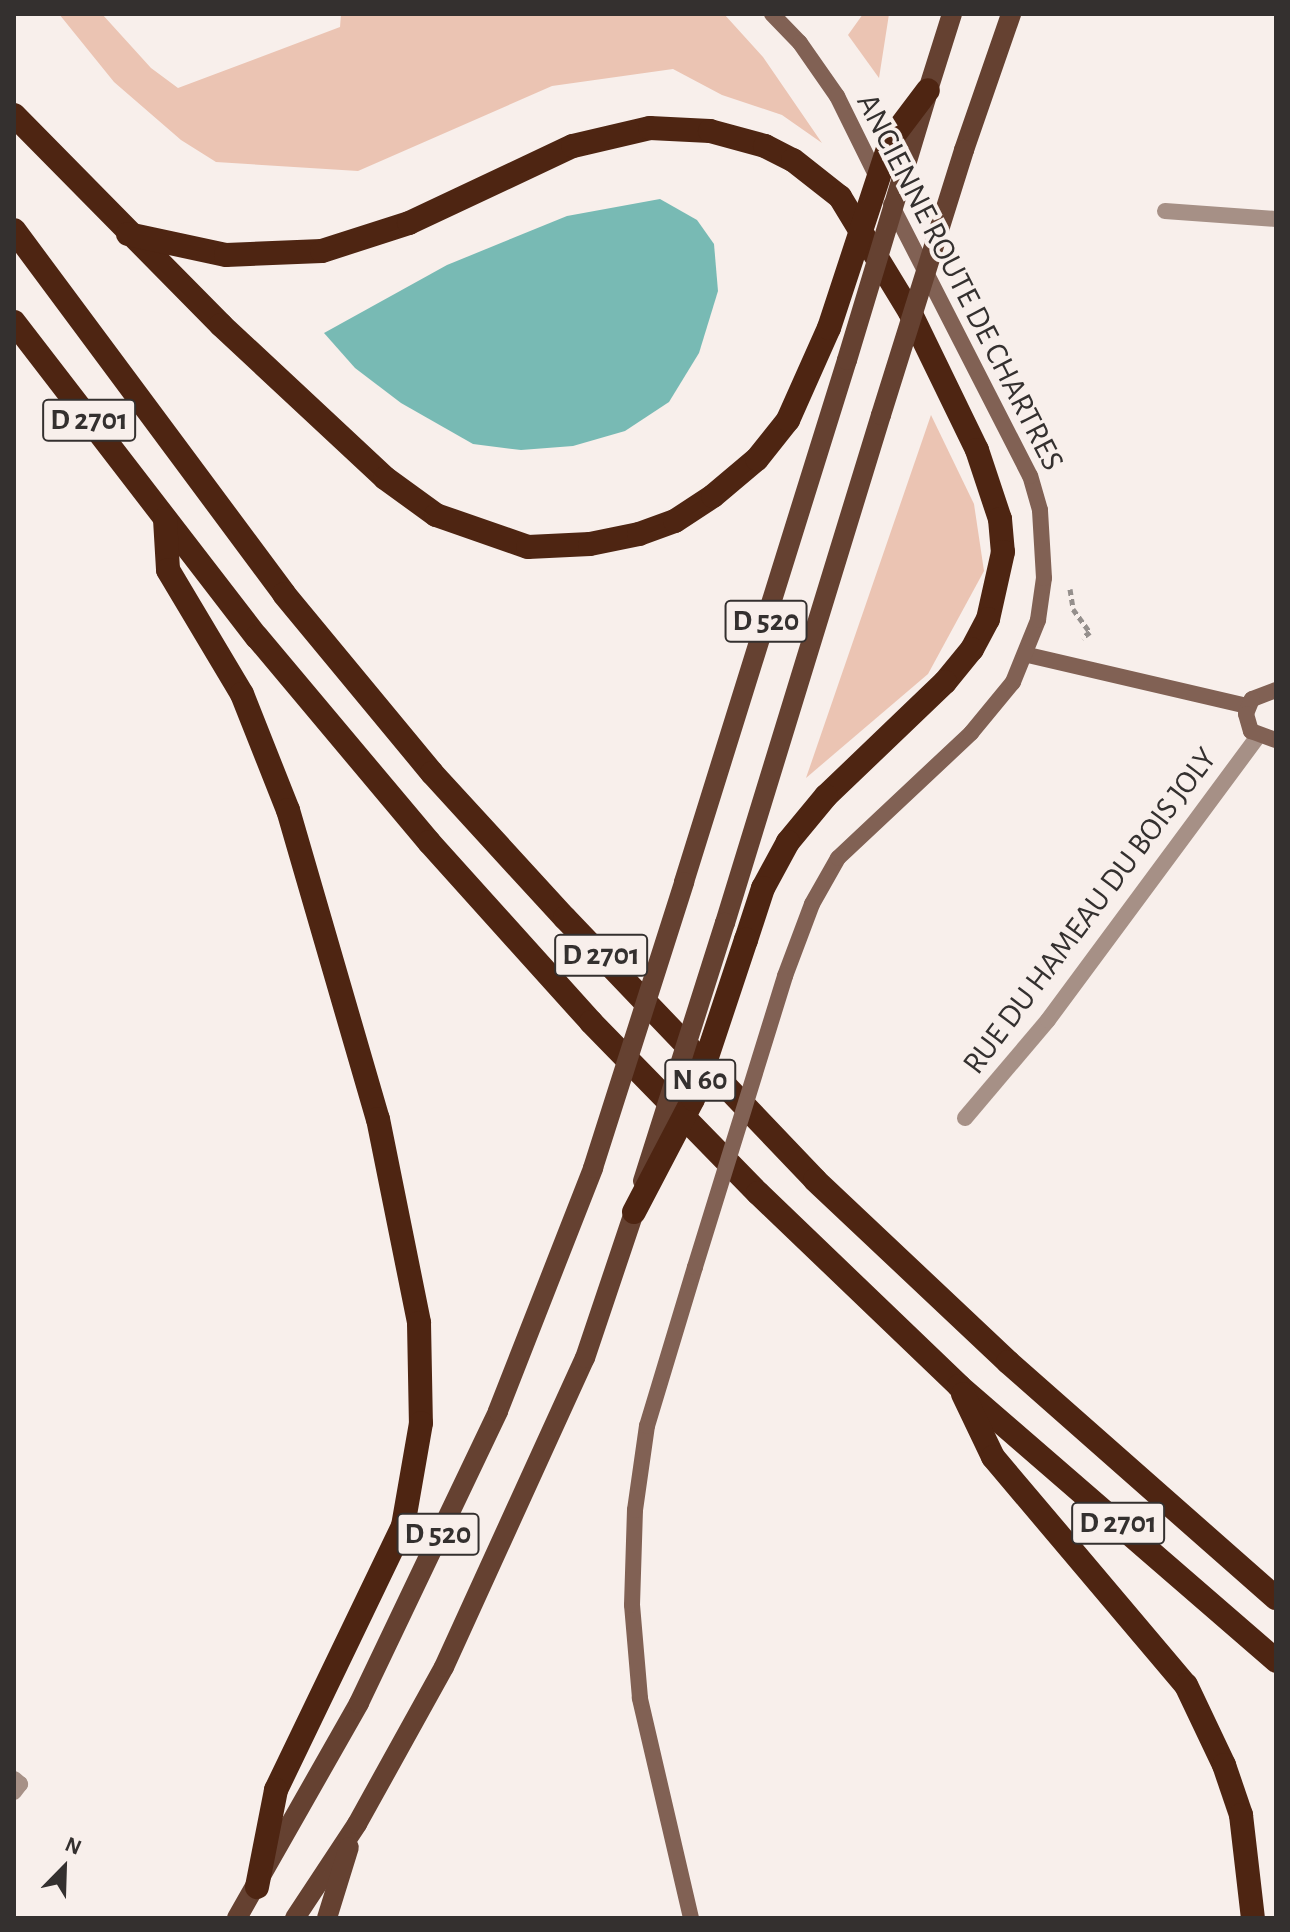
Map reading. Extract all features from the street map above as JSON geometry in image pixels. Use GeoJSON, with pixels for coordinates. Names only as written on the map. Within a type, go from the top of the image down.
{"type":"FeatureCollection","features":[{"type":"Feature","properties":{"kind":"highway"},"geometry":{"type":"LineString","coordinates":[[14,115],[128,234],[385,478],[436,515],[528,547],[590,544],[639,534],[675,521],[713,496],[757,459],[788,420],[829,328],[891,139],[928,90]]}},
{"type":"Feature","properties":{"kind":"highway","name":"N 60"},"geometry":{"type":"LineString","coordinates":[[128,234],[226,255],[322,251],[409,223],[573,146],[650,128],[710,131],[765,146],[793,160],[840,197],[910,312],[977,450],[1000,519],[1003,552],[988,619],[972,649],[945,682],[826,796],[788,842],[763,888],[693,1099],[634,1212]]}},
{"type":"Feature","properties":{"kind":"highway","name":"D 2701"},"geometry":{"type":"LineString","coordinates":[[14,230],[284,594],[432,773],[565,918],[815,1180],[1008,1362],[1276,1598]]}},
{"type":"Feature","properties":{"kind":"highway","name":"D 2701"},"geometry":{"type":"LineString","coordinates":[[14,322],[165,519],[429,842],[591,1022],[758,1193],[959,1386],[1276,1661]]}},
{"type":"Feature","properties":{"kind":"highway"},"geometry":{"type":"LineString","coordinates":[[165,519],[168,570],[242,694],[288,810],[378,1119],[419,1323],[421,1423],[403,1526],[276,1790],[257,1887]]}},
{"type":"Feature","properties":{"kind":"highway"},"geometry":{"type":"LineString","coordinates":[[959,1386],[993,1457],[1186,1685],[1224,1765],[1241,1815],[1253,1918]]}},
{"type":"Feature","properties":{"kind":"main road","name":"ANCIENNE ROUTE DE CHARTRES"},"geometry":{"type":"LineString","coordinates":[[691,1918],[640,1698],[632,1605],[635,1510],[647,1426],[785,976],[812,904],[838,858],[997,705],[1028,655],[1038,620],[1044,556],[1030,476],[837,96],[800,43],[772,14]]}},
{"type":"Feature","properties":{"kind":"main road","name":"D 520"},"geometry":{"type":"LineString","coordinates":[[237,1918],[359,1703],[498,1411],[593,1168],[847,360],[952,14]]}},
{"type":"Feature","properties":{"kind":"main road","name":"D 520"},"geometry":{"type":"LineString","coordinates":[[295,1918],[357,1824],[444,1667],[523,1502],[585,1358],[725,923],[964,150],[1011,14]]}},
{"type":"Feature","properties":{"kind":"main road"},"geometry":{"type":"LineString","coordinates":[[1028,655],[1247,706]]}},
{"type":"Feature","properties":{"kind":"main road"},"geometry":{"type":"LineString","coordinates":[[1276,690],[1259,693],[1247,706],[1247,723],[1258,736],[1276,740]]}},
{"type":"Feature","properties":{"kind":"main road"},"geometry":{"type":"LineString","coordinates":[[327,1918],[357,1824]]}},
{"type":"Feature","properties":{"kind":"street"},"geometry":{"type":"LineString","coordinates":[[1165,211],[1276,219]]}},
{"type":"Feature","properties":{"kind":"street","name":"RUE DU HAMEAU DU BOIS JOLY"},"geometry":{"type":"LineString","coordinates":[[965,1118],[1048,1020],[1258,736]]}},
{"type":"Feature","properties":{"kind":"street"},"geometry":{"type":"LineString","coordinates":[[14,1779],[20,1784],[14,1792]]}},
{"type":"Feature","properties":{"kind":"shaded area"},"geometry":{"type":"Polygon","coordinates":[[[59,14],[102,14],[151,68],[178,88],[340,27],[341,14],[724,14],[763,57],[822,143],[782,115],[722,95],[673,69],[552,86],[358,171],[216,162],[181,140],[114,82],[59,14]]]}},
{"type":"Feature","properties":{"kind":"shaded area"},"geometry":{"type":"Polygon","coordinates":[[[863,14],[889,14],[879,78],[848,35],[863,14]]]}},
{"type":"Feature","properties":{"kind":"shaded area"},"geometry":{"type":"Polygon","coordinates":[[[931,415],[974,504],[984,571],[928,674],[806,778],[931,415]]]}},
{"type":"Feature","properties":{"kind":"water"},"geometry":{"type":"Polygon","coordinates":[[[660,199],[697,220],[714,244],[718,291],[699,353],[669,402],[625,431],[573,446],[521,450],[473,444],[401,403],[355,368],[324,333],[447,265],[567,216],[660,199]]]}}]}
